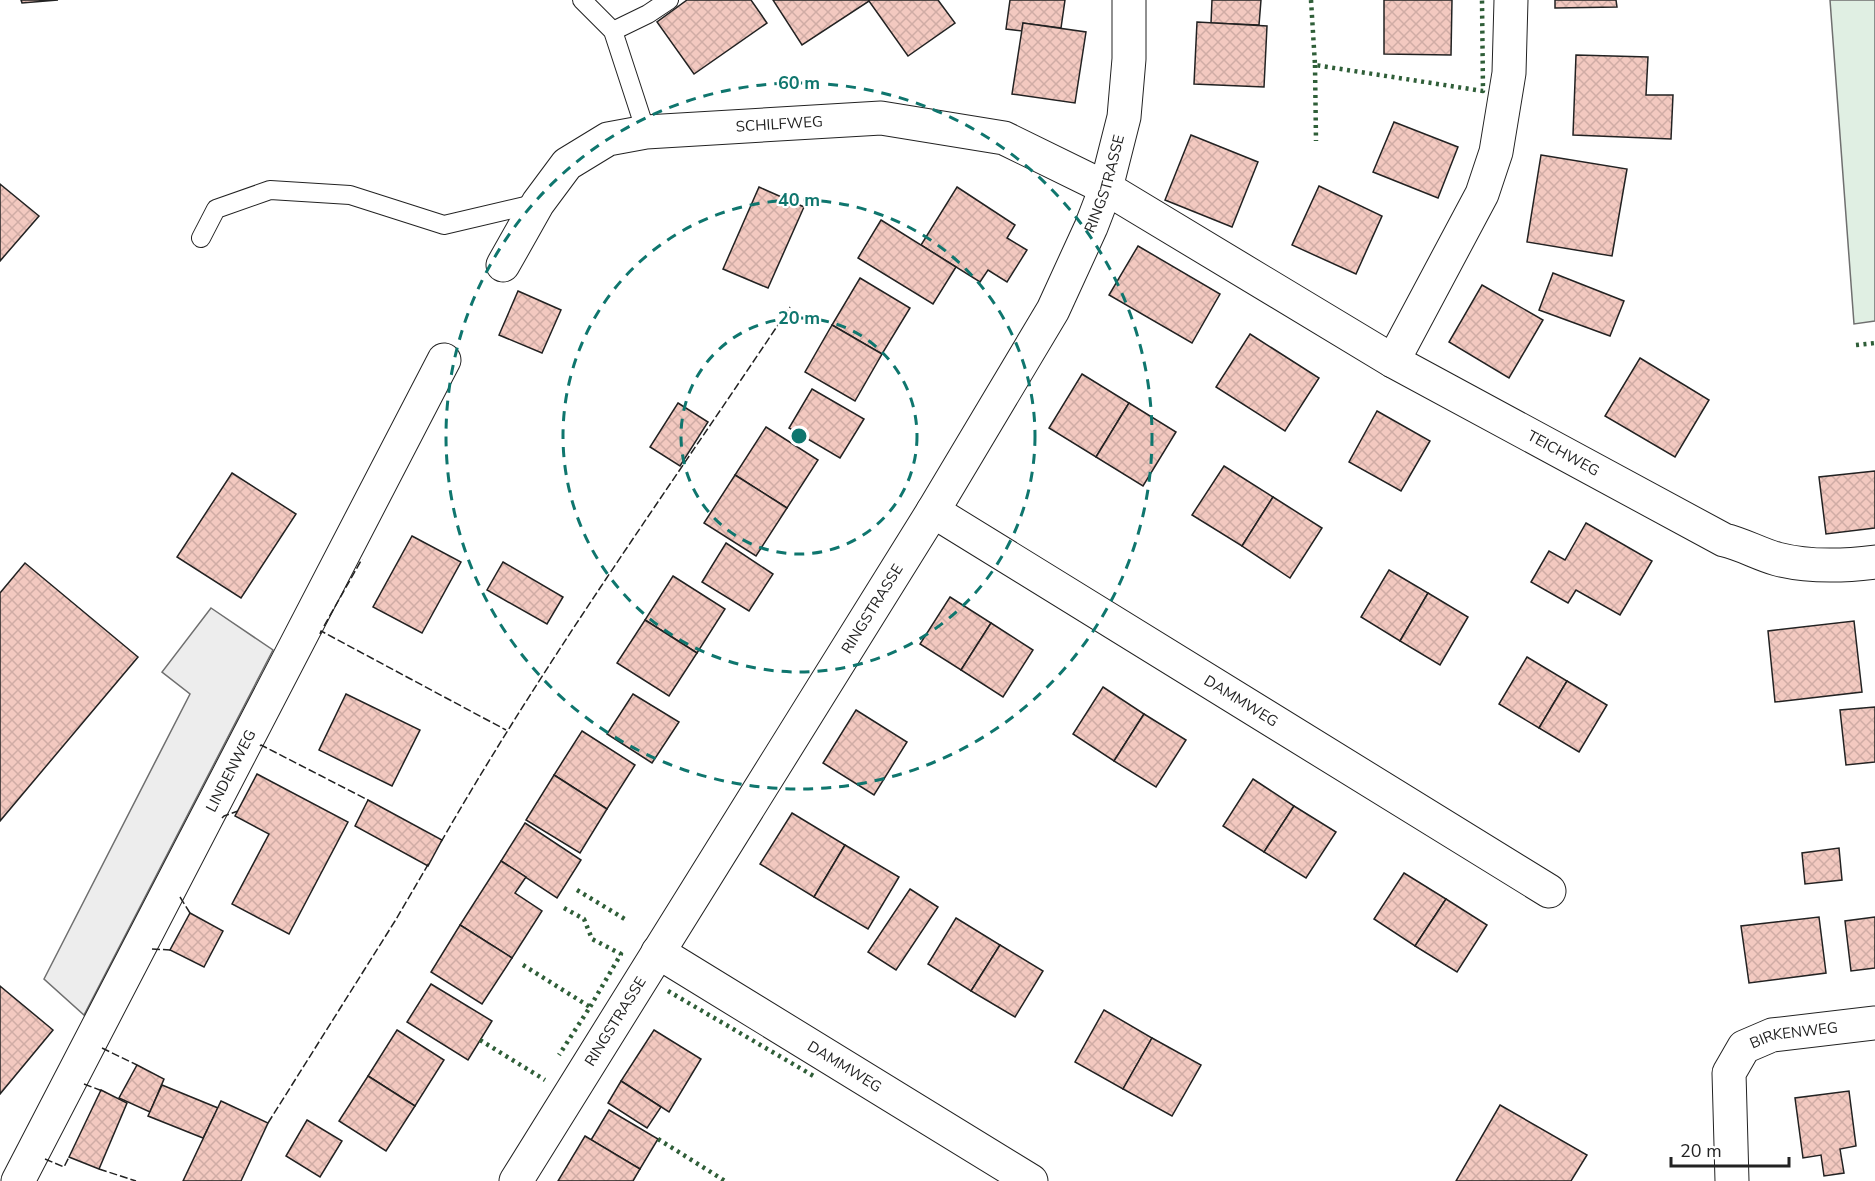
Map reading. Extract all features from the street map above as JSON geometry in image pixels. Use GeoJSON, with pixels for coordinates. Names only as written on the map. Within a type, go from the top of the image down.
{"type":"FeatureCollection","features":[{"type":"Feature","properties":{"kind":"street","name":"RINGSTRASSE"},"geometry":{"type":"LineString","coordinates":[[516,1181],[933,511],[1053,310],[1106,188],[1124,117],[1129,59],[1129,0]]}},
{"type":"Feature","properties":{"kind":"street"},"geometry":{"type":"LineString","coordinates":[[1394,362],[1482,194],[1496,152],[1509,73],[1511,0]]}},
{"type":"Feature","properties":{"kind":"street","name":"SCHILFWEG"},"geometry":{"type":"LineString","coordinates":[[503,265],[538,203],[567,164],[608,139],[646,132],[881,118],[1004,138],[1106,188]]}},
{"type":"Feature","properties":{"kind":"street","name":"TEICHWEG"},"geometry":{"type":"LineString","coordinates":[[1106,188],[1394,362],[1724,540],[1735,542],[1777,559],[1851,565],[1875,562]]}},
{"type":"Feature","properties":{"kind":"street","name":"LINDENWEG"},"geometry":{"type":"LineString","coordinates":[[0,1173],[17,1181],[444,360]]}},
{"type":"Feature","properties":{"kind":"street","name":"DAMMWEG"},"geometry":{"type":"LineString","coordinates":[[933,511],[1550,891]]}},
{"type":"Feature","properties":{"kind":"street","name":"DAMMWEG"},"geometry":{"type":"LineString","coordinates":[[658,952],[1030,1181]]}},
{"type":"Feature","properties":{"kind":"street","name":"BIRKENWEG"},"geometry":{"type":"LineString","coordinates":[[1732,1181],[1729,1073],[1744,1047],[1772,1035],[1875,1023]]}},
{"type":"Feature","properties":{"kind":"lane"},"geometry":{"type":"LineString","coordinates":[[582,0],[613,31],[646,132]]}},
{"type":"Feature","properties":{"kind":"lane"},"geometry":{"type":"LineString","coordinates":[[613,31],[648,14],[669,0]]}},
{"type":"Feature","properties":{"kind":"lane"},"geometry":{"type":"LineString","coordinates":[[201,238],[216,209],[270,190],[350,195],[444,225],[538,203]]}},
{"type":"Feature","properties":{"kind":"green space"},"geometry":{"type":"Polygon","coordinates":[[[1830,0],[1875,0],[1875,321],[1854,324],[1830,0]]]}},
{"type":"Feature","properties":{"kind":"shaded area"},"geometry":{"type":"Polygon","coordinates":[[[211,608],[273,650],[84,1015],[44,979],[190,694],[162,672],[211,608]]]}},
{"type":"Feature","properties":{"kind":"building"},"geometry":{"type":"Polygon","coordinates":[[[21,0],[58,0],[22,3],[21,0]]]}},
{"type":"Feature","properties":{"kind":"building"},"geometry":{"type":"Polygon","coordinates":[[[687,0],[751,0],[767,23],[694,74],[657,22],[687,0]]]}},
{"type":"Feature","properties":{"kind":"building"},"geometry":{"type":"Polygon","coordinates":[[[773,0],[938,0],[955,23],[908,56],[869,1],[802,45],[773,0]]]}},
{"type":"Feature","properties":{"kind":"building"},"geometry":{"type":"Polygon","coordinates":[[[1010,0],[1065,0],[1061,28],[1023,23],[1022,31],[1006,29],[1010,0]]]}},
{"type":"Feature","properties":{"kind":"building"},"geometry":{"type":"Polygon","coordinates":[[[1212,0],[1261,0],[1259,25],[1211,23],[1212,0]]]}},
{"type":"Feature","properties":{"kind":"building"},"geometry":{"type":"Polygon","coordinates":[[[1384,0],[1452,0],[1451,55],[1384,54],[1384,0]]]}},
{"type":"Feature","properties":{"kind":"building"},"geometry":{"type":"Polygon","coordinates":[[[1555,0],[1616,0],[1617,7],[1555,8],[1555,0]]]}},
{"type":"Feature","properties":{"kind":"building"},"geometry":{"type":"Polygon","coordinates":[[[1197,22],[1267,26],[1264,87],[1194,84],[1197,22]]]}},
{"type":"Feature","properties":{"kind":"building"},"geometry":{"type":"Polygon","coordinates":[[[1023,23],[1086,32],[1075,103],[1012,94],[1023,23]]]}},
{"type":"Feature","properties":{"kind":"building"},"geometry":{"type":"Polygon","coordinates":[[[1576,55],[1648,57],[1646,95],[1673,95],[1671,139],[1573,135],[1576,55]]]}},
{"type":"Feature","properties":{"kind":"building"},"geometry":{"type":"Polygon","coordinates":[[[1394,122],[1458,147],[1438,198],[1373,172],[1394,122]]]}},
{"type":"Feature","properties":{"kind":"building"},"geometry":{"type":"Polygon","coordinates":[[[1191,135],[1258,162],[1232,227],[1165,200],[1191,135]]]}},
{"type":"Feature","properties":{"kind":"building"},"geometry":{"type":"Polygon","coordinates":[[[1541,155],[1627,169],[1612,256],[1527,242],[1541,155]]]}},
{"type":"Feature","properties":{"kind":"building"},"geometry":{"type":"Polygon","coordinates":[[[0,184],[39,216],[0,261],[0,184]]]}},
{"type":"Feature","properties":{"kind":"building"},"geometry":{"type":"Polygon","coordinates":[[[1319,186],[1382,216],[1356,274],[1292,245],[1319,186]]]}},
{"type":"Feature","properties":{"kind":"building"},"geometry":{"type":"Polygon","coordinates":[[[759,187],[804,207],[768,288],[723,269],[759,187]]]}},
{"type":"Feature","properties":{"kind":"building"},"geometry":{"type":"Polygon","coordinates":[[[957,187],[1015,225],[1007,238],[1027,250],[1007,282],[988,270],[980,282],[921,245],[957,187]]]}},
{"type":"Feature","properties":{"kind":"building"},"geometry":{"type":"Polygon","coordinates":[[[881,220],[956,267],[933,304],[858,258],[881,220]]]}},
{"type":"Feature","properties":{"kind":"building"},"geometry":{"type":"Polygon","coordinates":[[[1138,246],[1220,294],[1192,343],[1109,295],[1138,246]]]}},
{"type":"Feature","properties":{"kind":"building"},"geometry":{"type":"Polygon","coordinates":[[[1553,273],[1624,301],[1610,336],[1539,310],[1553,273]]]}},
{"type":"Feature","properties":{"kind":"building"},"geometry":{"type":"Polygon","coordinates":[[[860,278],[910,308],[882,354],[832,325],[860,278]]]}},
{"type":"Feature","properties":{"kind":"building"},"geometry":{"type":"Polygon","coordinates":[[[1482,285],[1543,320],[1509,378],[1449,342],[1482,285]]]}},
{"type":"Feature","properties":{"kind":"building"},"geometry":{"type":"Polygon","coordinates":[[[518,291],[561,310],[542,353],[499,335],[518,291]]]}},
{"type":"Feature","properties":{"kind":"building"},"geometry":{"type":"Polygon","coordinates":[[[832,325],[882,354],[855,401],[805,372],[832,325]]]}},
{"type":"Feature","properties":{"kind":"building"},"geometry":{"type":"Polygon","coordinates":[[[1250,334],[1319,378],[1285,431],[1216,387],[1250,334]]]}},
{"type":"Feature","properties":{"kind":"building"},"geometry":{"type":"Polygon","coordinates":[[[1640,358],[1709,400],[1675,457],[1605,416],[1640,358]]]}},
{"type":"Feature","properties":{"kind":"building"},"geometry":{"type":"Polygon","coordinates":[[[1082,374],[1129,403],[1096,457],[1049,428],[1082,374]]]}},
{"type":"Feature","properties":{"kind":"building"},"geometry":{"type":"Polygon","coordinates":[[[812,389],[864,419],[840,458],[789,428],[812,389]]]}},
{"type":"Feature","properties":{"kind":"building"},"geometry":{"type":"Polygon","coordinates":[[[678,403],[708,422],[680,466],[650,447],[678,403]]]}},
{"type":"Feature","properties":{"kind":"building"},"geometry":{"type":"Polygon","coordinates":[[[1129,403],[1176,432],[1143,486],[1096,457],[1129,403]]]}},
{"type":"Feature","properties":{"kind":"building"},"geometry":{"type":"Polygon","coordinates":[[[1377,411],[1430,441],[1401,491],[1349,462],[1377,411]]]}},
{"type":"Feature","properties":{"kind":"building"},"geometry":{"type":"Polygon","coordinates":[[[766,427],[818,460],[787,508],[735,475],[766,427]]]}},
{"type":"Feature","properties":{"kind":"building"},"geometry":{"type":"Polygon","coordinates":[[[1224,466],[1273,497],[1242,546],[1192,515],[1224,466]]]}},
{"type":"Feature","properties":{"kind":"building"},"geometry":{"type":"Polygon","coordinates":[[[1875,471],[1875,528],[1826,534],[1819,477],[1875,471]]]}},
{"type":"Feature","properties":{"kind":"building"},"geometry":{"type":"Polygon","coordinates":[[[232,473],[296,514],[241,598],[177,557],[232,473]]]}},
{"type":"Feature","properties":{"kind":"building"},"geometry":{"type":"Polygon","coordinates":[[[735,475],[787,508],[756,556],[704,523],[735,475]]]}},
{"type":"Feature","properties":{"kind":"building"},"geometry":{"type":"Polygon","coordinates":[[[1273,497],[1322,528],[1290,578],[1242,546],[1273,497]]]}},
{"type":"Feature","properties":{"kind":"building"},"geometry":{"type":"Polygon","coordinates":[[[1586,523],[1652,561],[1620,615],[1576,590],[1568,603],[1531,582],[1549,551],[1565,560],[1586,523]]]}},
{"type":"Feature","properties":{"kind":"building"},"geometry":{"type":"Polygon","coordinates":[[[412,536],[461,562],[422,633],[373,607],[412,536]]]}},
{"type":"Feature","properties":{"kind":"building"},"geometry":{"type":"Polygon","coordinates":[[[726,543],[773,574],[749,611],[702,582],[726,543]]]}},
{"type":"Feature","properties":{"kind":"building"},"geometry":{"type":"Polygon","coordinates":[[[503,562],[563,597],[547,624],[487,590],[503,562]]]}},
{"type":"Feature","properties":{"kind":"building"},"geometry":{"type":"Polygon","coordinates":[[[25,563],[138,657],[0,821],[0,593],[25,563]]]}},
{"type":"Feature","properties":{"kind":"building"},"geometry":{"type":"Polygon","coordinates":[[[1389,570],[1428,593],[1400,641],[1361,617],[1389,570]]]}},
{"type":"Feature","properties":{"kind":"building"},"geometry":{"type":"Polygon","coordinates":[[[673,576],[725,609],[697,653],[645,620],[673,576]]]}},
{"type":"Feature","properties":{"kind":"building"},"geometry":{"type":"Polygon","coordinates":[[[1428,593],[1468,617],[1440,665],[1400,641],[1428,593]]]}},
{"type":"Feature","properties":{"kind":"building"},"geometry":{"type":"Polygon","coordinates":[[[950,597],[991,623],[961,670],[920,644],[950,597]]]}},
{"type":"Feature","properties":{"kind":"building"},"geometry":{"type":"Polygon","coordinates":[[[645,620],[697,653],[669,696],[617,663],[645,620]]]}},
{"type":"Feature","properties":{"kind":"building"},"geometry":{"type":"Polygon","coordinates":[[[1854,621],[1862,692],[1775,702],[1768,631],[1854,621]]]}},
{"type":"Feature","properties":{"kind":"building"},"geometry":{"type":"Polygon","coordinates":[[[991,623],[1033,650],[1003,697],[961,670],[991,623]]]}},
{"type":"Feature","properties":{"kind":"building"},"geometry":{"type":"Polygon","coordinates":[[[1527,657],[1567,681],[1539,728],[1499,704],[1527,657]]]}},
{"type":"Feature","properties":{"kind":"building"},"geometry":{"type":"Polygon","coordinates":[[[1567,681],[1607,705],[1579,752],[1539,728],[1567,681]]]}},
{"type":"Feature","properties":{"kind":"building"},"geometry":{"type":"Polygon","coordinates":[[[1103,687],[1144,714],[1114,761],[1073,734],[1103,687]]]}},
{"type":"Feature","properties":{"kind":"building"},"geometry":{"type":"Polygon","coordinates":[[[346,694],[420,730],[392,786],[319,750],[346,694]]]}},
{"type":"Feature","properties":{"kind":"building"},"geometry":{"type":"Polygon","coordinates":[[[633,694],[679,722],[652,763],[607,734],[633,694]]]}},
{"type":"Feature","properties":{"kind":"building"},"geometry":{"type":"Polygon","coordinates":[[[1875,707],[1875,762],[1846,765],[1840,710],[1875,707]]]}},
{"type":"Feature","properties":{"kind":"building"},"geometry":{"type":"Polygon","coordinates":[[[856,710],[907,742],[874,795],[823,763],[856,710]]]}},
{"type":"Feature","properties":{"kind":"building"},"geometry":{"type":"Polygon","coordinates":[[[1144,714],[1186,740],[1156,787],[1114,761],[1144,714]]]}},
{"type":"Feature","properties":{"kind":"building"},"geometry":{"type":"Polygon","coordinates":[[[582,731],[635,765],[607,809],[554,775],[582,731]]]}},
{"type":"Feature","properties":{"kind":"building"},"geometry":{"type":"Polygon","coordinates":[[[257,774],[348,822],[289,934],[232,904],[269,834],[235,816],[257,774]]]}},
{"type":"Feature","properties":{"kind":"building"},"geometry":{"type":"Polygon","coordinates":[[[554,775],[607,809],[580,853],[526,820],[554,775]]]}},
{"type":"Feature","properties":{"kind":"building"},"geometry":{"type":"Polygon","coordinates":[[[1253,779],[1294,806],[1264,852],[1223,826],[1253,779]]]}},
{"type":"Feature","properties":{"kind":"building"},"geometry":{"type":"Polygon","coordinates":[[[368,800],[442,840],[428,866],[355,826],[368,800]]]}},
{"type":"Feature","properties":{"kind":"building"},"geometry":{"type":"Polygon","coordinates":[[[1294,806],[1336,832],[1306,878],[1264,852],[1294,806]]]}},
{"type":"Feature","properties":{"kind":"building"},"geometry":{"type":"Polygon","coordinates":[[[792,813],[845,845],[814,897],[760,864],[792,813]]]}},
{"type":"Feature","properties":{"kind":"building"},"geometry":{"type":"Polygon","coordinates":[[[525,823],[581,860],[557,898],[501,861],[525,823]]]}},
{"type":"Feature","properties":{"kind":"building"},"geometry":{"type":"Polygon","coordinates":[[[845,845],[899,877],[868,929],[814,897],[845,845]]]}},
{"type":"Feature","properties":{"kind":"building"},"geometry":{"type":"Polygon","coordinates":[[[1839,848],[1842,880],[1805,884],[1802,853],[1839,848]]]}},
{"type":"Feature","properties":{"kind":"building"},"geometry":{"type":"Polygon","coordinates":[[[501,861],[526,877],[515,893],[542,911],[512,958],[460,925],[501,861]]]}},
{"type":"Feature","properties":{"kind":"building"},"geometry":{"type":"Polygon","coordinates":[[[1404,873],[1446,899],[1415,946],[1374,919],[1404,873]]]}},
{"type":"Feature","properties":{"kind":"building"},"geometry":{"type":"Polygon","coordinates":[[[910,889],[938,907],[896,970],[868,952],[910,889]]]}},
{"type":"Feature","properties":{"kind":"building"},"geometry":{"type":"Polygon","coordinates":[[[1446,899],[1487,925],[1457,972],[1415,946],[1446,899]]]}},
{"type":"Feature","properties":{"kind":"building"},"geometry":{"type":"Polygon","coordinates":[[[190,913],[223,931],[204,967],[170,950],[190,913]]]}},
{"type":"Feature","properties":{"kind":"building"},"geometry":{"type":"Polygon","coordinates":[[[1819,917],[1826,973],[1749,983],[1741,926],[1819,917]]]}},
{"type":"Feature","properties":{"kind":"building"},"geometry":{"type":"Polygon","coordinates":[[[1875,917],[1875,968],[1851,971],[1845,921],[1875,917]]]}},
{"type":"Feature","properties":{"kind":"building"},"geometry":{"type":"Polygon","coordinates":[[[956,918],[1000,945],[971,991],[928,964],[956,918]]]}},
{"type":"Feature","properties":{"kind":"building"},"geometry":{"type":"Polygon","coordinates":[[[460,925],[512,958],[482,1004],[431,972],[460,925]]]}},
{"type":"Feature","properties":{"kind":"building"},"geometry":{"type":"Polygon","coordinates":[[[1000,945],[1043,971],[1015,1017],[971,991],[1000,945]]]}},
{"type":"Feature","properties":{"kind":"building"},"geometry":{"type":"Polygon","coordinates":[[[431,984],[492,1021],[468,1060],[407,1022],[431,984]]]}},
{"type":"Feature","properties":{"kind":"building"},"geometry":{"type":"Polygon","coordinates":[[[0,986],[53,1030],[0,1094],[0,986]]]}},
{"type":"Feature","properties":{"kind":"building"},"geometry":{"type":"Polygon","coordinates":[[[1104,1010],[1152,1038],[1123,1089],[1075,1062],[1104,1010]]]}},
{"type":"Feature","properties":{"kind":"building"},"geometry":{"type":"Polygon","coordinates":[[[397,1030],[444,1060],[415,1106],[368,1076],[397,1030]]]}},
{"type":"Feature","properties":{"kind":"building"},"geometry":{"type":"Polygon","coordinates":[[[654,1030],[701,1059],[669,1112],[621,1081],[654,1030]]]}},
{"type":"Feature","properties":{"kind":"building"},"geometry":{"type":"Polygon","coordinates":[[[1152,1038],[1201,1065],[1172,1116],[1123,1089],[1152,1038]]]}},
{"type":"Feature","properties":{"kind":"building"},"geometry":{"type":"Polygon","coordinates":[[[137,1065],[164,1079],[150,1112],[119,1098],[137,1065]]]}},
{"type":"Feature","properties":{"kind":"building"},"geometry":{"type":"Polygon","coordinates":[[[368,1076],[415,1106],[386,1151],[339,1121],[368,1076]]]}},
{"type":"Feature","properties":{"kind":"building"},"geometry":{"type":"Polygon","coordinates":[[[621,1081],[661,1107],[647,1128],[608,1103],[621,1081]]]}},
{"type":"Feature","properties":{"kind":"building"},"geometry":{"type":"Polygon","coordinates":[[[162,1085],[218,1108],[203,1138],[148,1116],[162,1085]]]}},
{"type":"Feature","properties":{"kind":"building"},"geometry":{"type":"Polygon","coordinates":[[[101,1090],[127,1103],[99,1169],[69,1157],[101,1090]]]}},
{"type":"Feature","properties":{"kind":"building"},"geometry":{"type":"Polygon","coordinates":[[[1849,1091],[1856,1146],[1840,1149],[1844,1173],[1824,1176],[1821,1155],[1803,1158],[1795,1098],[1849,1091]]]}},
{"type":"Feature","properties":{"kind":"building"},"geometry":{"type":"Polygon","coordinates":[[[221,1101],[268,1123],[241,1181],[183,1181],[221,1101]]]}},
{"type":"Feature","properties":{"kind":"building"},"geometry":{"type":"Polygon","coordinates":[[[1500,1105],[1587,1155],[1571,1181],[1456,1181],[1500,1105]]]}},
{"type":"Feature","properties":{"kind":"building"},"geometry":{"type":"Polygon","coordinates":[[[609,1110],[658,1139],[640,1169],[591,1140],[609,1110]]]}},
{"type":"Feature","properties":{"kind":"building"},"geometry":{"type":"Polygon","coordinates":[[[307,1120],[342,1141],[320,1177],[286,1156],[307,1120]]]}},
{"type":"Feature","properties":{"kind":"building"},"geometry":{"type":"Polygon","coordinates":[[[585,1136],[640,1169],[633,1181],[558,1181],[585,1136]]]}},
{"type":"Feature","properties":{"kind":"hedge"},"geometry":{"type":"LineString","coordinates":[[1311,0],[1315,65],[1483,91],[1482,0]]}},
{"type":"Feature","properties":{"kind":"hedge"},"geometry":{"type":"LineString","coordinates":[[1315,65],[1316,141]]}},
{"type":"Feature","properties":{"kind":"hedge"},"geometry":{"type":"LineString","coordinates":[[1856,345],[1875,343]]}},
{"type":"Feature","properties":{"kind":"hedge"},"geometry":{"type":"LineString","coordinates":[[577,890],[628,921]]}},
{"type":"Feature","properties":{"kind":"hedge"},"geometry":{"type":"LineString","coordinates":[[564,908],[584,919],[592,939],[621,954],[590,1007]]}},
{"type":"Feature","properties":{"kind":"hedge"},"geometry":{"type":"LineString","coordinates":[[523,965],[590,1007],[559,1055]]}},
{"type":"Feature","properties":{"kind":"hedge"},"geometry":{"type":"LineString","coordinates":[[668,991],[817,1078]]}},
{"type":"Feature","properties":{"kind":"hedge"},"geometry":{"type":"LineString","coordinates":[[480,1040],[545,1080]]}},
{"type":"Feature","properties":{"kind":"hedge"},"geometry":{"type":"LineString","coordinates":[[658,1139],[725,1181]]}},
{"type":"Feature","properties":{"kind":"fence"},"geometry":{"type":"LineString","coordinates":[[441,842],[567,638],[790,307]]}},
{"type":"Feature","properties":{"kind":"fence"},"geometry":{"type":"LineString","coordinates":[[324,626],[362,559]]}},
{"type":"Feature","properties":{"kind":"fence"},"geometry":{"type":"LineString","coordinates":[[320,634],[321,631],[506,730]]}},
{"type":"Feature","properties":{"kind":"fence"},"geometry":{"type":"LineString","coordinates":[[260,746],[368,800]]}},
{"type":"Feature","properties":{"kind":"fence"},"geometry":{"type":"LineString","coordinates":[[222,818],[238,811]]}},
{"type":"Feature","properties":{"kind":"fence"},"geometry":{"type":"LineString","coordinates":[[268,1123],[429,863]]}},
{"type":"Feature","properties":{"kind":"fence"},"geometry":{"type":"LineString","coordinates":[[180,897],[190,913]]}},
{"type":"Feature","properties":{"kind":"fence"},"geometry":{"type":"LineString","coordinates":[[152,949],[170,950]]}},
{"type":"Feature","properties":{"kind":"fence"},"geometry":{"type":"LineString","coordinates":[[102,1048],[137,1065]]}},
{"type":"Feature","properties":{"kind":"fence"},"geometry":{"type":"LineString","coordinates":[[84,1084],[105,1092]]}},
{"type":"Feature","properties":{"kind":"fence"},"geometry":{"type":"LineString","coordinates":[[45,1159],[64,1167],[69,1157]]}},
{"type":"Feature","properties":{"kind":"fence"},"geometry":{"type":"LineString","coordinates":[[99,1169],[136,1181]]}}]}
